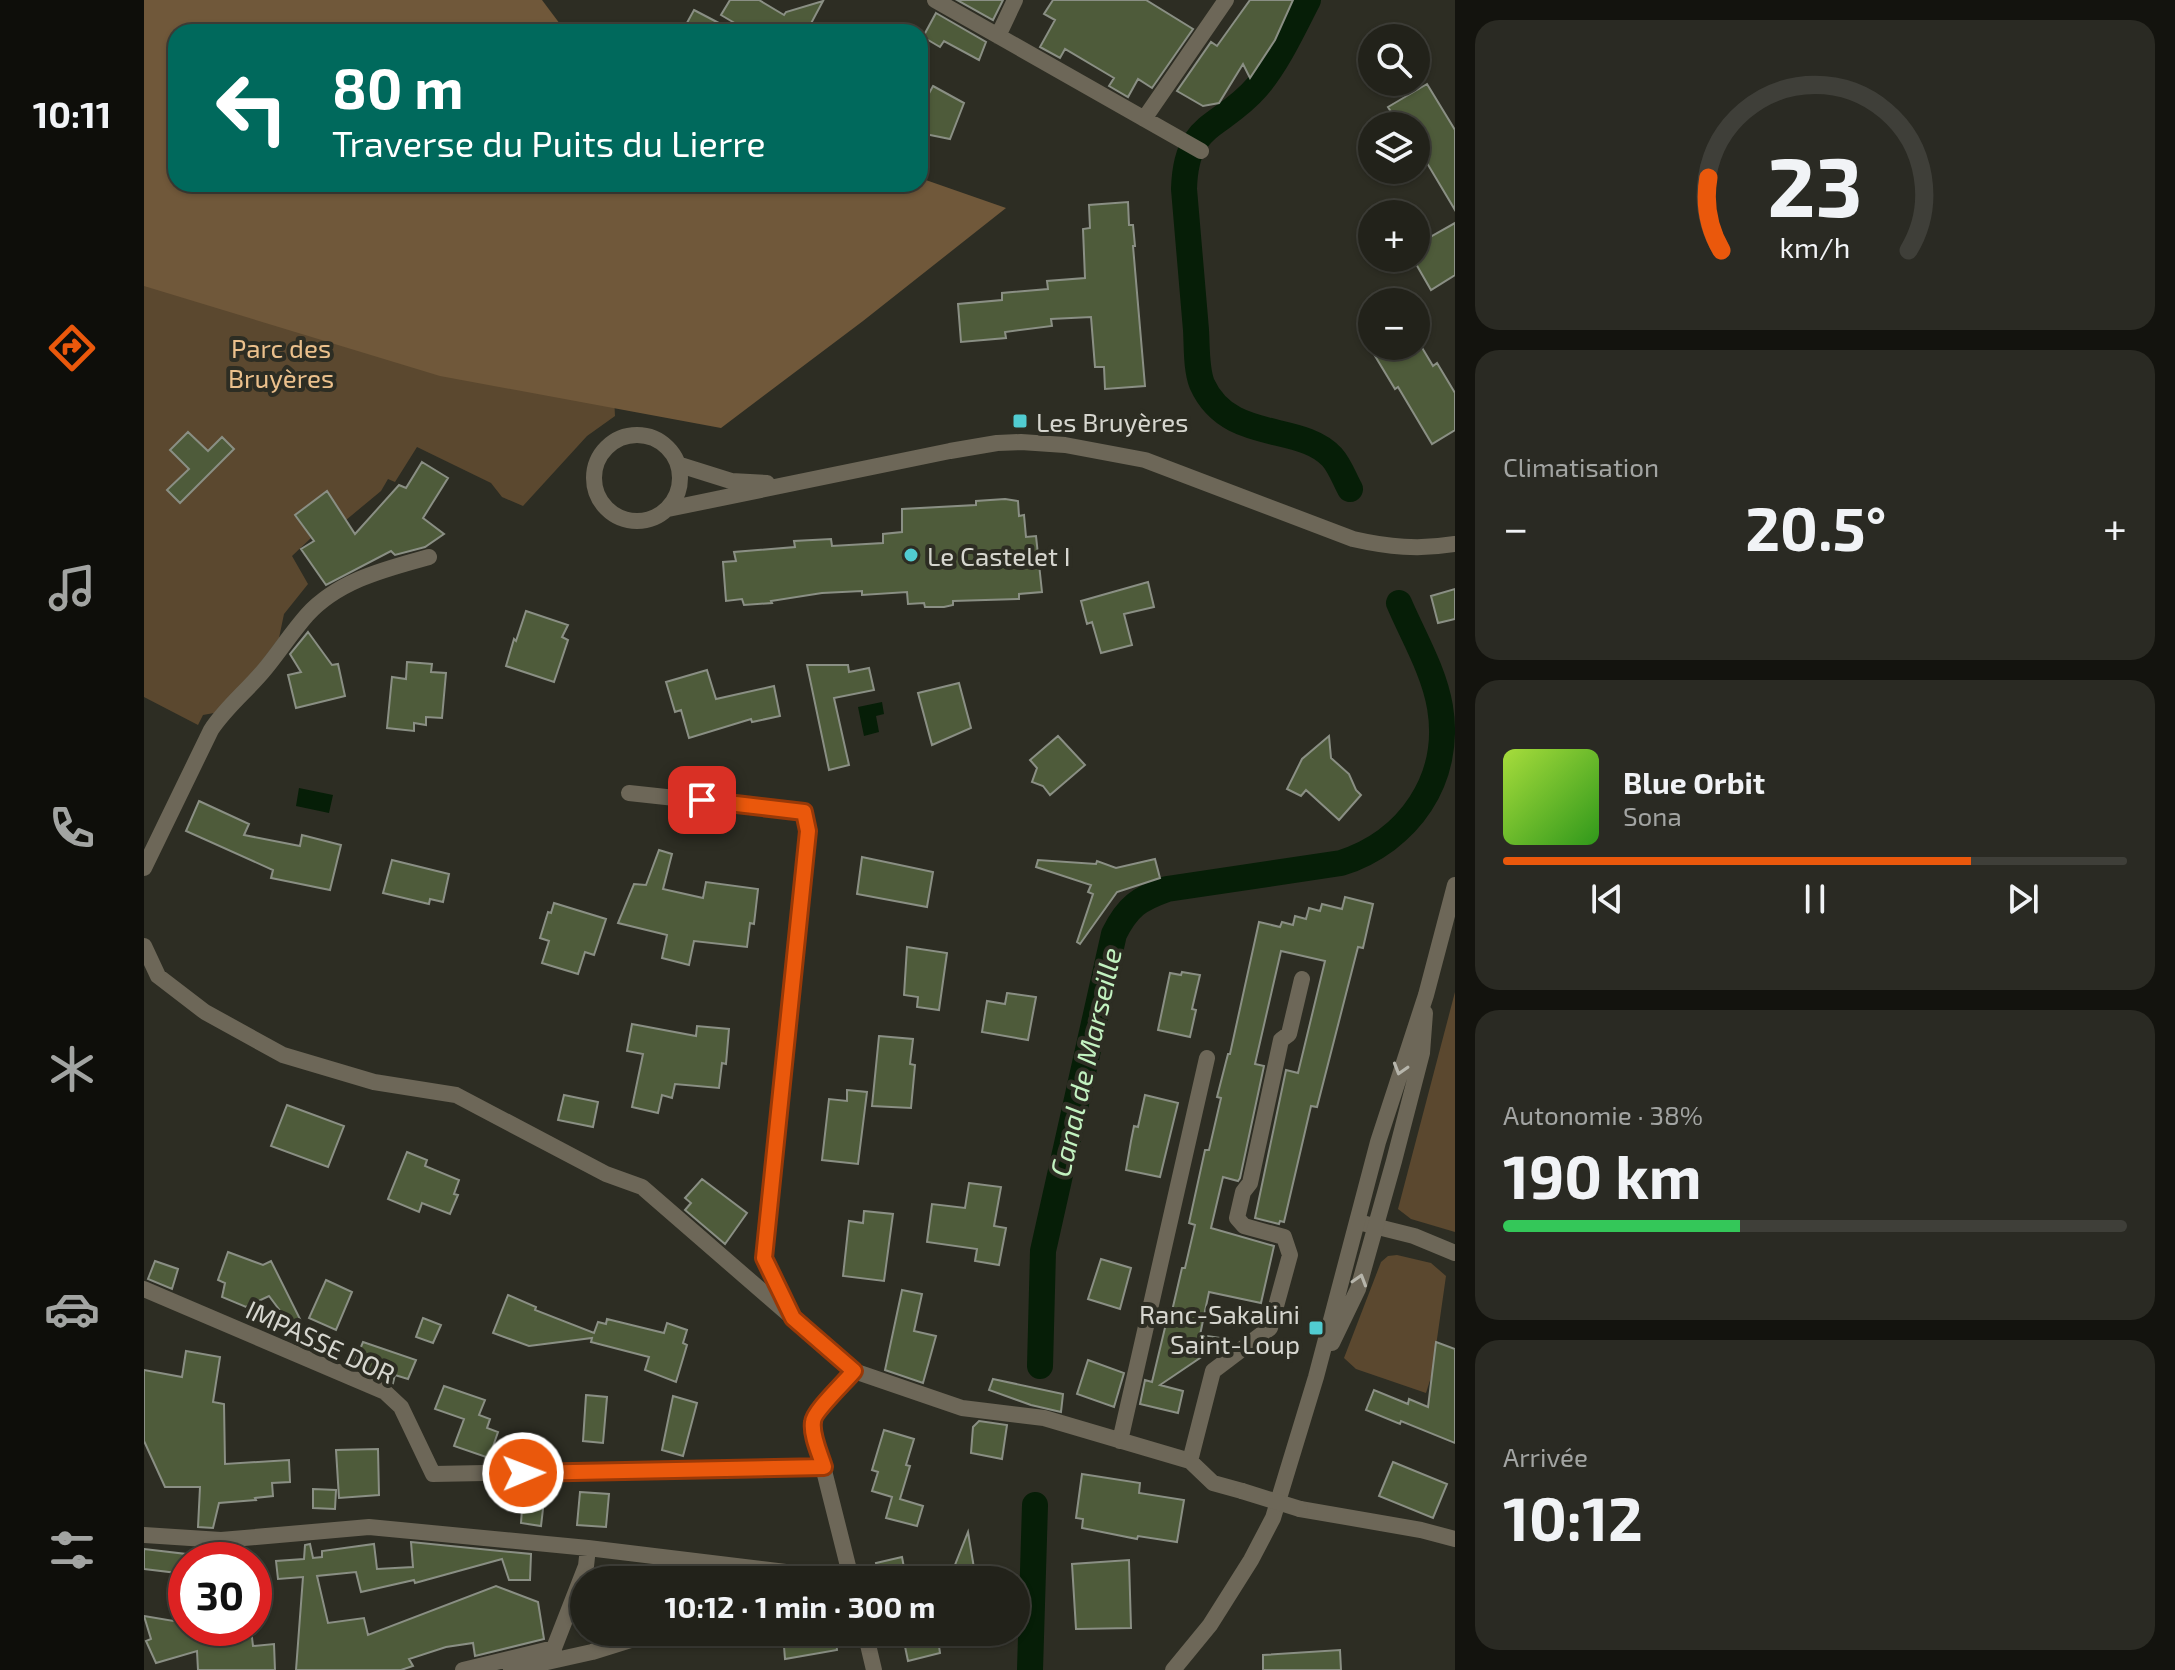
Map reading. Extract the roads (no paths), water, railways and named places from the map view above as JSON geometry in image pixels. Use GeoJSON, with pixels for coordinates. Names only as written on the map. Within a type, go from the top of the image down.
{"type":"FeatureCollection","features":[{"type":"Feature","properties":{"kind":"street"},"geometry":{"type":"LineString","coordinates":[[935,0],[1201,151]]}},
{"type":"Feature","properties":{"kind":"street"},"geometry":{"type":"LineString","coordinates":[[998,36],[1015,0]]}},
{"type":"Feature","properties":{"kind":"street"},"geometry":{"type":"LineString","coordinates":[[1144,119],[1226,0]]}},
{"type":"Feature","properties":{"kind":"street"},"geometry":{"type":"LineString","coordinates":[[680,465],[679,492],[668,509],[657,517],[640,521],[622,518],[609,511],[598,497],[594,483],[596,463],[605,449],[626,435],[643,434],[661,441],[680,465],[731,481],[788,484]]}},
{"type":"Feature","properties":{"kind":"street"},"geometry":{"type":"LineString","coordinates":[[668,509],[997,443],[1065,445],[1145,460],[1353,539],[1384,546],[1424,549],[1455,544]]}},
{"type":"Feature","properties":{"kind":"street"},"geometry":{"type":"LineString","coordinates":[[144,868],[219,717],[263,672],[308,613],[334,592],[365,576],[429,557]]}},
{"type":"Feature","properties":{"kind":"street"},"geometry":{"type":"LineString","coordinates":[[629,793],[804,812],[808,831],[764,1258],[793,1318]]}},
{"type":"Feature","properties":{"kind":"street"},"geometry":{"type":"LineString","coordinates":[[1173,1670],[1210,1625],[1273,1518],[1316,1377],[1356,1221],[1407,1048],[1426,995],[1455,885]]}},
{"type":"Feature","properties":{"kind":"street"},"geometry":{"type":"LineString","coordinates":[[144,946],[158,976]]}},
{"type":"Feature","properties":{"kind":"street"},"geometry":{"type":"LineString","coordinates":[[144,965],[205,1012],[283,1055],[374,1082],[456,1095],[606,1174],[642,1187],[854,1371],[962,1408],[1044,1418],[1190,1461],[1213,1483],[1300,1509],[1455,1539]]}},
{"type":"Feature","properties":{"kind":"street"},"geometry":{"type":"LineString","coordinates":[[1190,1461],[1213,1371],[1270,1328],[1290,1255],[1284,1237],[1244,1226],[1237,1218],[1243,1192],[1250,1183],[1281,1040],[1289,1034],[1302,979]]}},
{"type":"Feature","properties":{"kind":"street"},"geometry":{"type":"LineString","coordinates":[[1316,1377],[1358,1289],[1422,1053],[1426,995]]}},
{"type":"Feature","properties":{"kind":"street"},"geometry":{"type":"LineString","coordinates":[[1120,1441],[1207,1058]]}},
{"type":"Feature","properties":{"kind":"street"},"geometry":{"type":"LineString","coordinates":[[1356,1221],[1414,1236],[1455,1253]]}},
{"type":"Feature","properties":{"kind":"street","name":"IMPASSE DOR"},"geometry":{"type":"LineString","coordinates":[[144,1289],[385,1392],[401,1407],[433,1474],[824,1467]]}},
{"type":"Feature","properties":{"kind":"street"},"geometry":{"type":"LineString","coordinates":[[849,1566],[812,1423],[817,1411],[836,1394],[854,1371]]}},
{"type":"Feature","properties":{"kind":"street"},"geometry":{"type":"LineString","coordinates":[[144,1535],[221,1540],[369,1527],[588,1548],[724,1566]]}},
{"type":"Feature","properties":{"kind":"street"},"geometry":{"type":"LineString","coordinates":[[463,1670],[554,1648],[586,1566],[588,1548]]}},
{"type":"Feature","properties":{"kind":"street"},"geometry":{"type":"LineString","coordinates":[[508,1670],[611,1646]]}},
{"type":"Feature","properties":{"kind":"street"},"geometry":{"type":"LineString","coordinates":[[868,1646],[874,1670]]}},
{"type":"Feature","properties":{"kind":"waterway","name":"Canal de Marseille"},"geometry":{"type":"LineString","coordinates":[[1308,0],[1265,77],[1243,101],[1207,128],[1191,150],[1184,189],[1198,365],[1202,384],[1214,403],[1229,416],[1318,446],[1335,461],[1350,489]]}},
{"type":"Feature","properties":{"kind":"waterway","name":"Canal de Marseille"},"geometry":{"type":"LineString","coordinates":[[1040,1366],[1043,1251],[1114,934],[1130,910],[1142,900],[1167,889],[1341,863],[1365,853],[1405,823],[1432,782],[1442,733],[1433,680],[1399,603]]}},
{"type":"Feature","properties":{"kind":"waterway","name":"Canal de Marseille"},"geometry":{"type":"LineString","coordinates":[[1030,1670],[1035,1505]]}},
{"type":"Feature","properties":{"kind":"place","name":"Les Bruyères"},"geometry":{"type":"Point","coordinates":[1020,421]}},
{"type":"Feature","properties":{"kind":"place","name":"Le Castelet I"},"geometry":{"type":"Point","coordinates":[911,555]}},
{"type":"Feature","properties":{"kind":"place","name":"Ranc-Sakalini Saint-Loup"},"geometry":{"type":"Point","coordinates":[1316,1328]}},
{"type":"Feature","properties":{"kind":"park label","name":"Parc des Bruyères"},"geometry":{"type":"Point","coordinates":[281,362]}}]}
